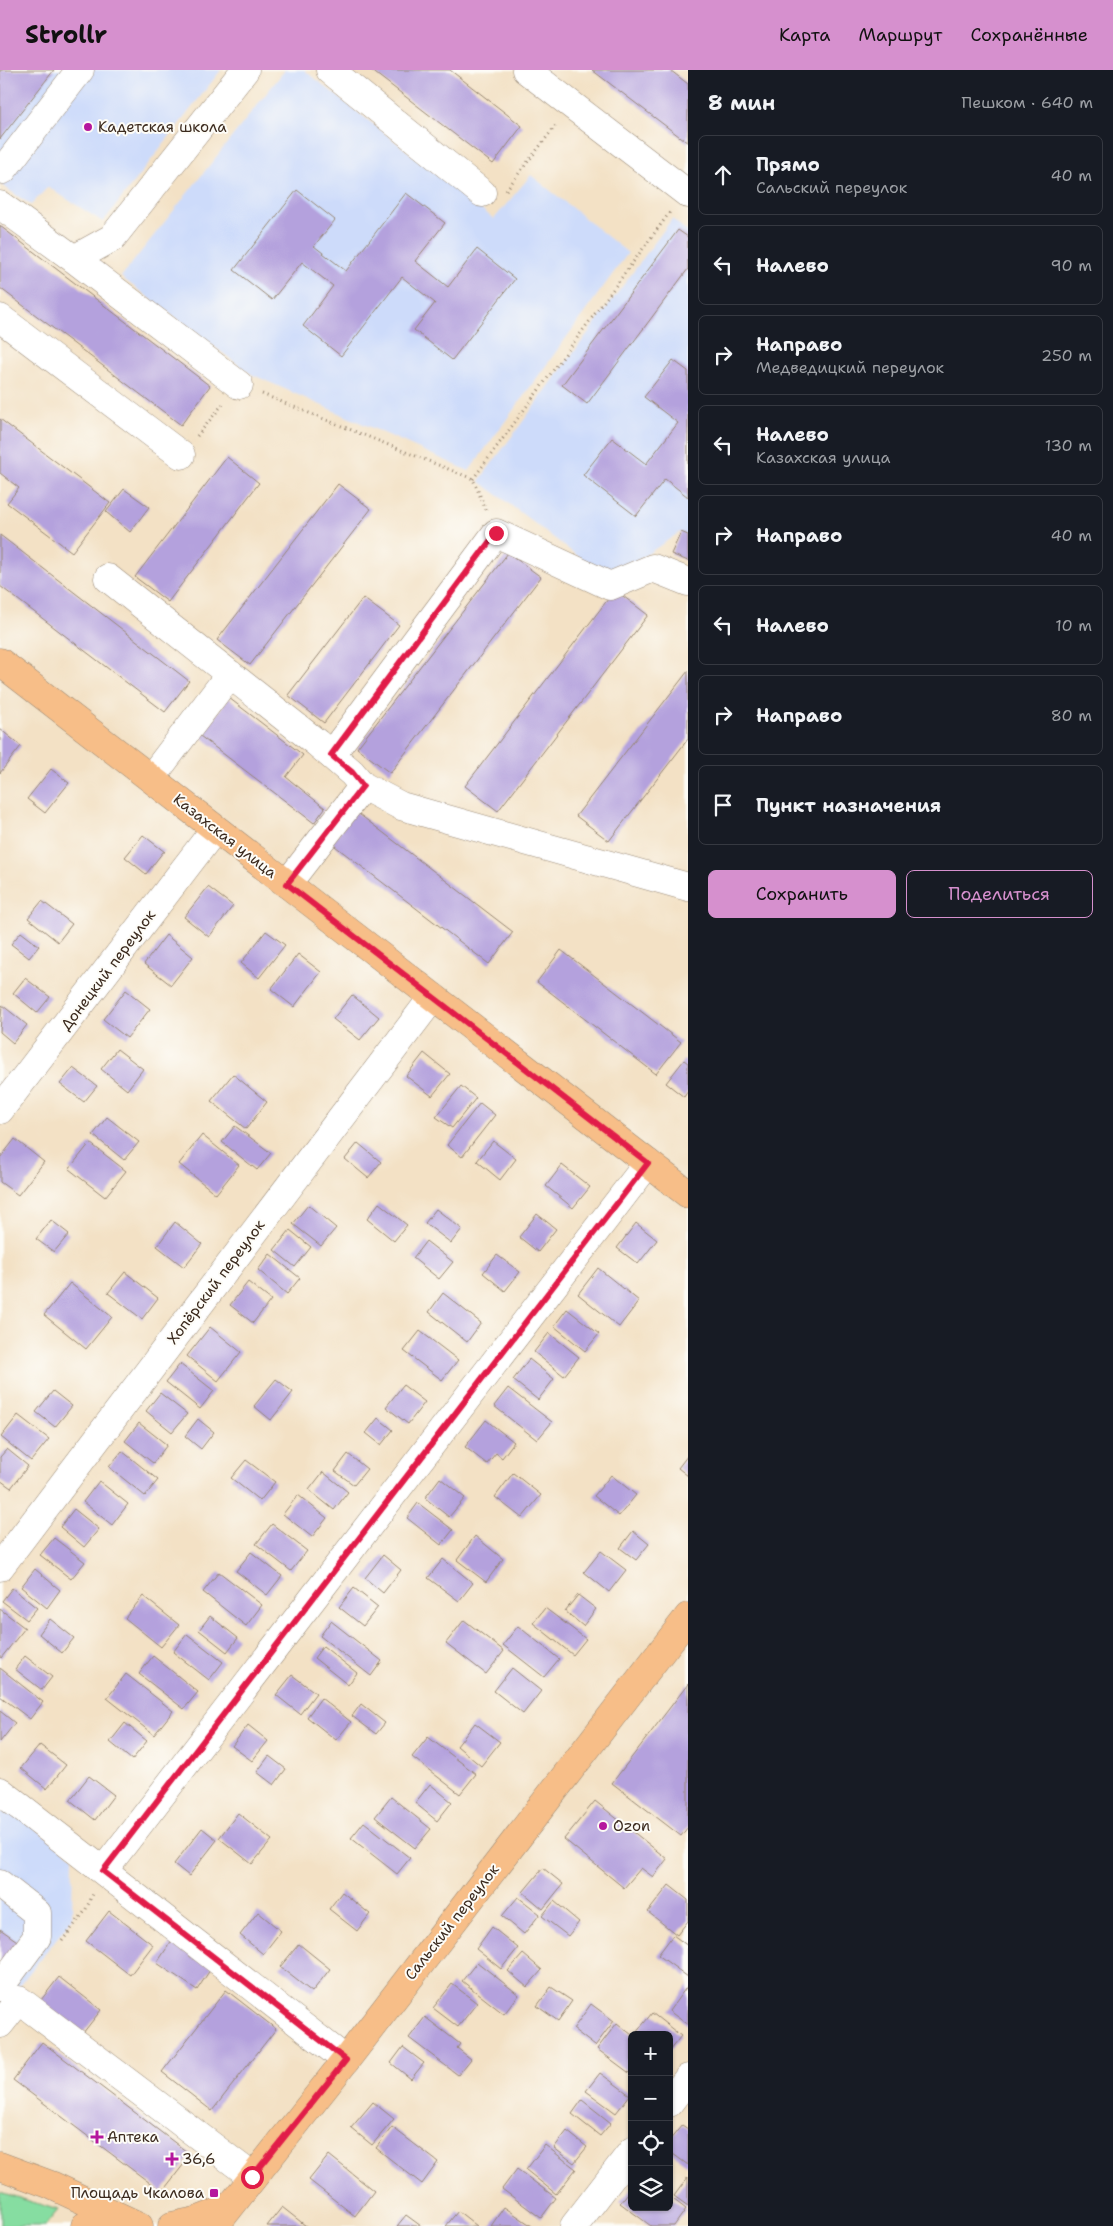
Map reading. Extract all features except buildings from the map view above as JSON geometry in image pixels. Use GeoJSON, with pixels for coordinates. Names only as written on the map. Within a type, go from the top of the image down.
{"type":"FeatureCollection","features":[{"type":"Feature","properties":{"kind":"main road","name":"Казахская улица"},"geometry":{"type":"LineString","coordinates":[[1,665],[151,778],[688,1194]]}},
{"type":"Feature","properties":{"kind":"main road","name":"Сальский переулок"},"geometry":{"type":"LineString","coordinates":[[222,2217],[346,2060],[688,1617]]}},
{"type":"Feature","properties":{"kind":"main road"},"geometry":{"type":"LineString","coordinates":[[0,2166],[52,2185],[134,2223]]}},
{"type":"Feature","properties":{"kind":"main road"},"geometry":{"type":"LineString","coordinates":[[172,2226],[222,2217]]}},
{"type":"Feature","properties":{"kind":"main road"},"geometry":{"type":"LineString","coordinates":[[85,2226],[107,2218],[134,2223]]}},
{"type":"Feature","properties":{"kind":"street"},"geometry":{"type":"LineString","coordinates":[[3,170],[80,70]]}},
{"type":"Feature","properties":{"kind":"street"},"geometry":{"type":"LineString","coordinates":[[74,259],[112,238],[245,70]]}},
{"type":"Feature","properties":{"kind":"street"},"geometry":{"type":"LineString","coordinates":[[330,70],[482,193]]}},
{"type":"Feature","properties":{"kind":"street"},"geometry":{"type":"LineString","coordinates":[[526,70],[686,193]]}},
{"type":"Feature","properties":{"kind":"street"},"geometry":{"type":"LineString","coordinates":[[0,206],[74,259],[239,385]]}},
{"type":"Feature","properties":{"kind":"street"},"geometry":{"type":"LineString","coordinates":[[0,318],[181,456]]}},
{"type":"Feature","properties":{"kind":"street"},"geometry":{"type":"LineString","coordinates":[[331,755],[496,533],[610,586],[653,568],[688,582]]}},
{"type":"Feature","properties":{"kind":"street"},"geometry":{"type":"LineString","coordinates":[[108,578],[352,772],[363,786],[401,806],[688,887]]}},
{"type":"Feature","properties":{"kind":"street"},"geometry":{"type":"LineString","coordinates":[[151,778],[230,674]]}},
{"type":"Feature","properties":{"kind":"street"},"geometry":{"type":"LineString","coordinates":[[287,884],[363,786]]}},
{"type":"Feature","properties":{"kind":"street","name":"Донецкий переулок"},"geometry":{"type":"LineString","coordinates":[[0,1110],[216,829]]}},
{"type":"Feature","properties":{"kind":"street","name":"Хопёрский переулок"},"geometry":{"type":"LineString","coordinates":[[0,1567],[433,996]]}},
{"type":"Feature","properties":{"kind":"street"},"geometry":{"type":"LineString","coordinates":[[103,1871],[648,1163]]}},
{"type":"Feature","properties":{"kind":"street"},"geometry":{"type":"LineString","coordinates":[[0,1791],[346,2060]]}},
{"type":"Feature","properties":{"kind":"street"},"geometry":{"type":"LineString","coordinates":[[0,1884],[37,1913],[37,1937],[0,1987]]}},
{"type":"Feature","properties":{"kind":"street"},"geometry":{"type":"LineString","coordinates":[[0,2024],[19,2000],[252,2177]]}},
{"type":"Feature","properties":{"kind":"street"},"geometry":{"type":"LineString","coordinates":[[673,2097],[688,2078]]}},
{"type":"Feature","properties":{"kind":"street"},"geometry":{"type":"LineString","coordinates":[[574,2226],[628,2156]]}},
{"type":"Feature","properties":{"kind":"path"},"geometry":{"type":"LineString","coordinates":[[482,193],[497,203],[571,105]]}},
{"type":"Feature","properties":{"kind":"path"},"geometry":{"type":"LineString","coordinates":[[472,479],[686,193]]}},
{"type":"Feature","properties":{"kind":"path"},"geometry":{"type":"LineString","coordinates":[[181,456],[239,385],[472,479],[496,533]]}},
{"type":"Feature","properties":{"kind":"shaded area","name":"Кадетская школа"},"geometry":{"type":"Polygon","coordinates":[[[0,70],[221,70],[103,222],[48,187],[31,205],[0,184],[0,70]]]}},
{"type":"Feature","properties":{"kind":"shaded area"},"geometry":{"type":"Polygon","coordinates":[[[285,70],[304,70],[494,219],[531,175],[628,253],[469,471],[251,374],[121,277],[285,70]]]}},
{"type":"Feature","properties":{"kind":"shaded area"},"geometry":{"type":"Polygon","coordinates":[[[672,219],[688,232],[688,535],[680,532],[609,580],[479,481],[672,219]]]}},
{"type":"Feature","properties":{"kind":"shaded area"},"geometry":{"type":"Polygon","coordinates":[[[0,1801],[73,1857],[72,1919],[0,2010],[0,1801]]]}},
{"type":"Feature","properties":{"kind":"green space"},"geometry":{"type":"Polygon","coordinates":[[[0,2192],[58,2210],[45,2226],[0,2226],[0,2192]]]}},
{"type":"Feature","properties":{"kind":"place","name":"Кадетская школа"},"geometry":{"type":"Point","coordinates":[88,127]}},
{"type":"Feature","properties":{"kind":"place","name":"Ozon"},"geometry":{"type":"Point","coordinates":[603,1826]}},
{"type":"Feature","properties":{"kind":"place","name":"Аптека"},"geometry":{"type":"Point","coordinates":[97,2137]}},
{"type":"Feature","properties":{"kind":"place","name":"36,6"},"geometry":{"type":"Point","coordinates":[172,2159]}},
{"type":"Feature","properties":{"kind":"place","name":"Площадь Чкалова"},"geometry":{"type":"Point","coordinates":[214,2193]}},
{"type":"Feature","properties":{"kind":"route"},"geometry":{"type":"LineString","coordinates":[[252,2177],[346,2060],[103,1871],[648,1163],[287,884],[363,786],[352,772],[331,755],[496,533]]}}]}
